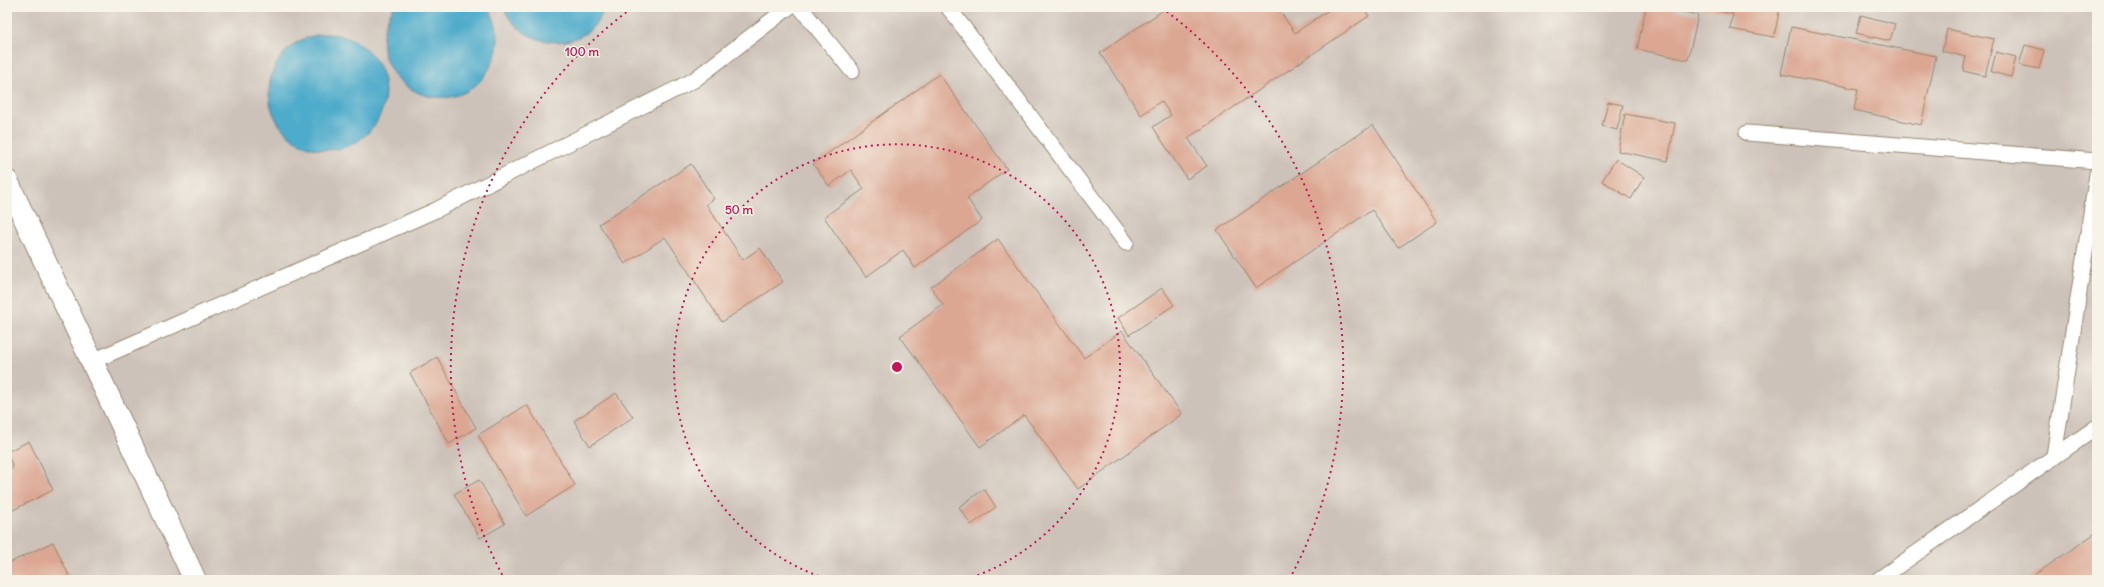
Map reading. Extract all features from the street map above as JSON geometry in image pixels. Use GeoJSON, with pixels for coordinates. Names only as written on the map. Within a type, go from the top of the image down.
{"type":"FeatureCollection","features":[{"type":"Feature","properties":{"kind":"street"},"geometry":{"type":"LineString","coordinates":[[7,181],[195,580]]}},
{"type":"Feature","properties":{"kind":"lane"},"geometry":{"type":"LineString","coordinates":[[93,362],[436,210],[694,80],[789,7]]}},
{"type":"Feature","properties":{"kind":"lane"},"geometry":{"type":"LineString","coordinates":[[800,7],[852,71]]}},
{"type":"Feature","properties":{"kind":"lane"},"geometry":{"type":"LineString","coordinates":[[948,7],[1126,243]]}},
{"type":"Feature","properties":{"kind":"lane"},"geometry":{"type":"LineString","coordinates":[[1747,133],[2097,161]]}},
{"type":"Feature","properties":{"kind":"lane"},"geometry":{"type":"LineString","coordinates":[[2054,456],[2097,174]]}},
{"type":"Feature","properties":{"kind":"lane"},"geometry":{"type":"LineString","coordinates":[[1878,580],[2097,427]]}},
{"type":"Feature","properties":{"kind":"shaded area"},"geometry":{"type":"Polygon","coordinates":[[[7,7],[2097,7],[2097,580],[7,580],[7,7]]]}},
{"type":"Feature","properties":{"kind":"water"},"geometry":{"type":"Polygon","coordinates":[[[394,7],[487,7],[496,24],[498,43],[495,56],[480,81],[459,95],[437,97],[415,91],[397,77],[385,58],[383,34],[394,7]]]}},
{"type":"Feature","properties":{"kind":"water"},"geometry":{"type":"Polygon","coordinates":[[[503,7],[605,7],[597,23],[585,34],[571,40],[555,42],[540,39],[525,33],[512,22],[503,7]]]}},
{"type":"Feature","properties":{"kind":"water"},"geometry":{"type":"Polygon","coordinates":[[[327,34],[349,38],[368,51],[381,70],[385,92],[381,114],[368,133],[349,146],[327,150],[305,146],[286,133],[273,114],[269,92],[273,70],[286,51],[305,38],[327,34]]]}},
{"type":"Feature","properties":{"kind":"building"},"geometry":{"type":"Polygon","coordinates":[[[1168,7],[1277,7],[1295,33],[1333,7],[1363,7],[1369,16],[1188,138],[1207,166],[1187,179],[1153,127],[1171,115],[1161,101],[1141,115],[1100,53],[1168,7]]]}},
{"type":"Feature","properties":{"kind":"building"},"geometry":{"type":"Polygon","coordinates":[[[1646,7],[1661,7],[1698,15],[1688,60],[1637,49],[1646,7]]]}},
{"type":"Feature","properties":{"kind":"building"},"geometry":{"type":"Polygon","coordinates":[[[1697,7],[1780,7],[1774,37],[1730,29],[1733,14],[1697,7]]]}},
{"type":"Feature","properties":{"kind":"building"},"geometry":{"type":"Polygon","coordinates":[[[1861,15],[1895,24],[1890,41],[1856,33],[1861,15]]]}},
{"type":"Feature","properties":{"kind":"building"},"geometry":{"type":"Polygon","coordinates":[[[1791,27],[1936,56],[1921,125],[1854,110],[1858,89],[1781,74],[1791,27]]]}},
{"type":"Feature","properties":{"kind":"building"},"geometry":{"type":"Polygon","coordinates":[[[1947,29],[1994,39],[1985,76],[1963,71],[1966,57],[1942,51],[1947,29]]]}},
{"type":"Feature","properties":{"kind":"building"},"geometry":{"type":"Polygon","coordinates":[[[2025,45],[2044,50],[2039,69],[2019,65],[2025,45]]]}},
{"type":"Feature","properties":{"kind":"building"},"geometry":{"type":"Polygon","coordinates":[[[1996,52],[2016,57],[2011,77],[1991,72],[1996,52]]]}},
{"type":"Feature","properties":{"kind":"building"},"geometry":{"type":"Polygon","coordinates":[[[939,74],[1007,169],[967,198],[982,220],[915,268],[903,250],[866,277],[824,217],[864,189],[851,170],[829,186],[813,164],[939,74]]]}},
{"type":"Feature","properties":{"kind":"building"},"geometry":{"type":"Polygon","coordinates":[[[1608,102],[1623,105],[1617,130],[1602,126],[1608,102]]]}},
{"type":"Feature","properties":{"kind":"building"},"geometry":{"type":"Polygon","coordinates":[[[1625,114],[1675,123],[1668,161],[1618,151],[1625,114]]]}},
{"type":"Feature","properties":{"kind":"building"},"geometry":{"type":"Polygon","coordinates":[[[1373,125],[1437,222],[1398,248],[1372,210],[1256,288],[1217,230],[1373,125]]]}},
{"type":"Feature","properties":{"kind":"building"},"geometry":{"type":"Polygon","coordinates":[[[1616,159],[1644,177],[1631,199],[1602,181],[1616,159]]]}},
{"type":"Feature","properties":{"kind":"building"},"geometry":{"type":"Polygon","coordinates":[[[691,164],[714,199],[706,204],[743,260],[760,248],[783,282],[722,322],[665,237],[625,264],[599,224],[691,164]]]}},
{"type":"Feature","properties":{"kind":"building"},"geometry":{"type":"Polygon","coordinates":[[[998,239],[1084,358],[1122,331],[1182,414],[1078,489],[1024,415],[980,447],[900,336],[943,305],[931,287],[998,239]]]}},
{"type":"Feature","properties":{"kind":"building"},"geometry":{"type":"Polygon","coordinates":[[[1162,288],[1174,305],[1129,335],[1118,318],[1162,288]]]}},
{"type":"Feature","properties":{"kind":"building"},"geometry":{"type":"Polygon","coordinates":[[[437,357],[476,428],[449,444],[410,373],[437,357]]]}},
{"type":"Feature","properties":{"kind":"building"},"geometry":{"type":"Polygon","coordinates":[[[616,393],[633,417],[590,446],[574,421],[616,393]]]}},
{"type":"Feature","properties":{"kind":"building"},"geometry":{"type":"Polygon","coordinates":[[[527,405],[575,485],[526,516],[478,435],[527,405]]]}},
{"type":"Feature","properties":{"kind":"building"},"geometry":{"type":"Polygon","coordinates":[[[29,441],[53,490],[7,513],[7,471],[13,468],[7,452],[29,441]]]}},
{"type":"Feature","properties":{"kind":"building"},"geometry":{"type":"Polygon","coordinates":[[[479,480],[505,524],[480,538],[454,494],[479,480]]]}},
{"type":"Feature","properties":{"kind":"building"},"geometry":{"type":"Polygon","coordinates":[[[984,489],[996,507],[971,525],[959,507],[984,489]]]}},
{"type":"Feature","properties":{"kind":"building"},"geometry":{"type":"Polygon","coordinates":[[[2097,532],[2097,580],[2027,580],[2097,532]]]}},
{"type":"Feature","properties":{"kind":"building"},"geometry":{"type":"Polygon","coordinates":[[[53,542],[71,580],[7,580],[7,564],[53,542]]]}}]}
